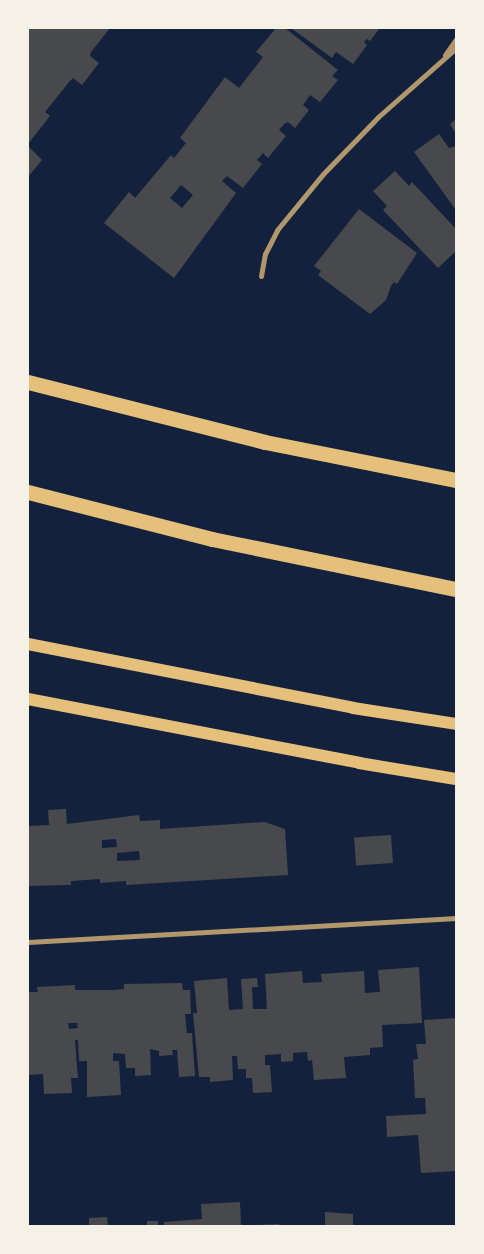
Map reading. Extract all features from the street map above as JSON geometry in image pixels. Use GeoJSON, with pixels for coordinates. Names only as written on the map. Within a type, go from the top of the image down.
{"type":"FeatureCollection","features":[{"type":"Feature","properties":{"kind":"highway"},"geometry":{"type":"LineString","coordinates":[[28,382],[265,442],[456,480]]}},
{"type":"Feature","properties":{"kind":"highway"},"geometry":{"type":"LineString","coordinates":[[28,492],[212,539],[456,589]]}},
{"type":"Feature","properties":{"kind":"main road"},"geometry":{"type":"LineString","coordinates":[[28,644],[344,706],[456,724]]}},
{"type":"Feature","properties":{"kind":"main road"},"geometry":{"type":"LineString","coordinates":[[28,699],[359,763],[456,778]]}},
{"type":"Feature","properties":{"kind":"street"},"geometry":{"type":"LineString","coordinates":[[440,61],[456,39]]}},
{"type":"Feature","properties":{"kind":"street"},"geometry":{"type":"LineString","coordinates":[[261,276],[264,254],[277,230],[323,174],[440,61],[456,48]]}},
{"type":"Feature","properties":{"kind":"street"},"geometry":{"type":"LineString","coordinates":[[28,942],[456,918]]}},
{"type":"Feature","properties":{"kind":"building"},"geometry":{"type":"Polygon","coordinates":[[[28,28],[110,28],[91,52],[90,56],[99,63],[82,85],[73,78],[69,82],[45,112],[50,116],[28,144],[28,28]]]}},
{"type":"Feature","properties":{"kind":"building"},"geometry":{"type":"Polygon","coordinates":[[[276,28],[285,28],[338,70],[332,76],[338,80],[320,102],[310,95],[303,105],[309,110],[295,128],[288,122],[284,124],[279,130],[286,136],[268,158],[263,153],[257,160],[262,164],[243,188],[227,176],[222,181],[236,193],[174,278],[104,223],[129,192],[135,198],[171,155],[174,158],[186,143],[180,138],[225,77],[239,88],[263,57],[256,52],[276,28]],[[181,185],[170,198],[182,208],[193,195],[181,185]]]}},
{"type":"Feature","properties":{"kind":"building"},"geometry":{"type":"Polygon","coordinates":[[[291,28],[380,28],[370,41],[367,39],[364,42],[367,45],[353,64],[336,52],[332,58],[291,28]]]}},
{"type":"Feature","properties":{"kind":"building"},"geometry":{"type":"Polygon","coordinates":[[[456,119],[456,134],[450,124],[456,119]]]}},
{"type":"Feature","properties":{"kind":"building"},"geometry":{"type":"Polygon","coordinates":[[[439,134],[449,148],[456,146],[456,210],[414,152],[439,134]]]}},
{"type":"Feature","properties":{"kind":"building"},"geometry":{"type":"Polygon","coordinates":[[[28,146],[42,160],[28,177],[28,146]]]}},
{"type":"Feature","properties":{"kind":"building"},"geometry":{"type":"Polygon","coordinates":[[[395,171],[409,186],[412,182],[456,229],[456,251],[438,268],[383,210],[387,206],[373,191],[395,171]]]}},
{"type":"Feature","properties":{"kind":"building"},"geometry":{"type":"Polygon","coordinates":[[[359,209],[417,253],[397,284],[394,282],[391,286],[386,300],[370,314],[318,275],[321,271],[314,266],[359,209]]]}},
{"type":"Feature","properties":{"kind":"building"},"geometry":{"type":"Polygon","coordinates":[[[66,809],[67,824],[139,815],[140,821],[160,820],[160,829],[265,822],[285,829],[288,875],[126,885],[126,881],[100,883],[100,879],[71,881],[71,885],[28,886],[28,826],[49,825],[48,810],[66,809]],[[116,839],[102,840],[102,848],[117,847],[116,839]],[[139,851],[117,853],[117,861],[140,860],[139,851]]]}},
{"type":"Feature","properties":{"kind":"building"},"geometry":{"type":"Polygon","coordinates":[[[391,835],[393,863],[356,866],[354,838],[391,835]]]}},
{"type":"Feature","properties":{"kind":"building"},"geometry":{"type":"Polygon","coordinates":[[[419,967],[422,1023],[382,1025],[383,1047],[370,1048],[370,1055],[344,1057],[346,1078],[314,1080],[312,1060],[308,1061],[307,1052],[293,1053],[293,1061],[281,1062],[281,1054],[265,1055],[265,1065],[270,1065],[272,1092],[253,1093],[252,1078],[246,1078],[246,1069],[238,1069],[237,1056],[232,1056],[233,1080],[210,1082],[210,1077],[199,1077],[193,1013],[197,1013],[194,981],[227,978],[229,1010],[243,1009],[241,979],[257,978],[258,987],[252,987],[253,1009],[267,1009],[265,974],[302,971],[303,983],[322,982],[321,974],[364,971],[365,993],[380,992],[378,970],[419,967]]]}},
{"type":"Feature","properties":{"kind":"building"},"geometry":{"type":"Polygon","coordinates":[[[182,983],[183,990],[190,990],[191,1014],[185,1014],[187,1033],[192,1033],[195,1076],[179,1077],[177,1050],[172,1050],[173,1055],[159,1056],[159,1051],[150,1049],[151,1075],[135,1076],[135,1068],[126,1068],[125,1054],[113,1053],[113,1061],[119,1061],[121,1095],[87,1097],[87,1061],[79,1061],[78,1040],[75,1040],[78,1078],[71,1078],[72,1093],[44,1094],[43,1074],[28,1075],[28,992],[38,992],[37,987],[75,985],[75,990],[114,990],[124,989],[124,984],[182,983]],[[68,1023],[69,1029],[78,1028],[77,1023],[68,1023]]]}},
{"type":"Feature","properties":{"kind":"building"},"geometry":{"type":"Polygon","coordinates":[[[456,1018],[456,1171],[421,1173],[418,1135],[387,1137],[386,1116],[426,1114],[425,1098],[415,1098],[413,1060],[418,1059],[416,1044],[426,1044],[424,1020],[456,1018]]]}},
{"type":"Feature","properties":{"kind":"building"},"geometry":{"type":"Polygon","coordinates":[[[240,1202],[241,1226],[164,1226],[164,1222],[202,1219],[201,1204],[240,1202]]]}},
{"type":"Feature","properties":{"kind":"building"},"geometry":{"type":"Polygon","coordinates":[[[325,1212],[353,1214],[353,1226],[325,1226],[325,1212]]]}},
{"type":"Feature","properties":{"kind":"building"},"geometry":{"type":"Polygon","coordinates":[[[107,1217],[108,1226],[89,1226],[89,1218],[107,1217]]]}},
{"type":"Feature","properties":{"kind":"building"},"geometry":{"type":"Polygon","coordinates":[[[147,1221],[158,1221],[158,1226],[147,1226],[147,1221]]]}},
{"type":"Feature","properties":{"kind":"building"},"geometry":{"type":"Polygon","coordinates":[[[279,1224],[279,1226],[255,1226],[255,1225],[279,1224]]]}}]}
